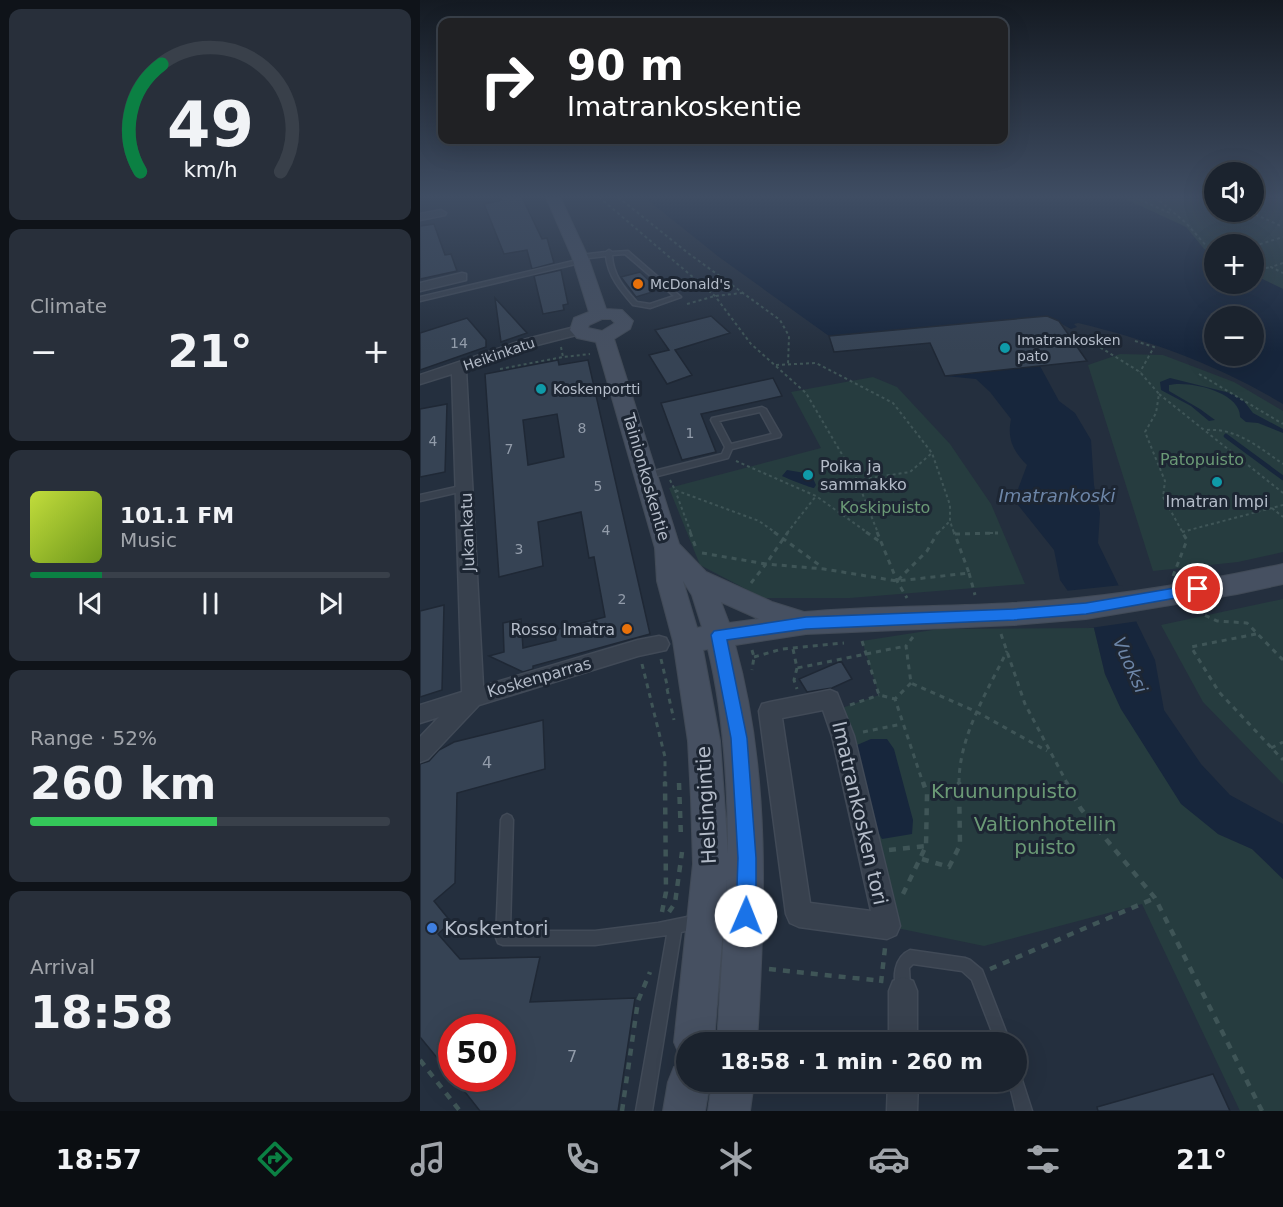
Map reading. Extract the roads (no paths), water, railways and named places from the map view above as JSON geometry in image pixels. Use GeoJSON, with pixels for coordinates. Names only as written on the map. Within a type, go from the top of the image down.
{"type":"FeatureCollection","features":[{"type":"Feature","properties":{"kind":"main road"},"geometry":{"type":"LineString","coordinates":[[576,249],[599,314]]}},
{"type":"Feature","properties":{"kind":"main road"},"geometry":{"type":"LineString","coordinates":[[599,314],[616,314],[624,321],[620,330],[604,336],[588,336],[579,330],[580,322],[599,314]]}},
{"type":"Feature","properties":{"kind":"main road","name":"Tainionkoskentie"},"geometry":{"type":"LineString","coordinates":[[604,336],[656,473],[668,548],[670,581],[690,640]]}},
{"type":"Feature","properties":{"kind":"main road","name":"Tainionkoskentie"},"geometry":{"type":"LineString","coordinates":[[668,548],[697,579],[690,640]]}},
{"type":"Feature","properties":{"kind":"main road"},"geometry":{"type":"LineString","coordinates":[[690,640],[806,623],[996,611],[1086,608],[1237,584],[1283,574]]}},
{"type":"Feature","properties":{"kind":"main road"},"geometry":{"type":"LineString","coordinates":[[697,579],[737,599],[806,623]]}},
{"type":"Feature","properties":{"kind":"main road","name":"Helsingintie"},"geometry":{"type":"LineString","coordinates":[[690,640],[704,741],[714,920],[735,1032]]}},
{"type":"Feature","properties":{"kind":"main road","name":"Helsingintie"},"geometry":{"type":"LineString","coordinates":[[696,1032],[714,920]]}},
{"type":"Feature","properties":{"kind":"main road"},"geometry":{"type":"LineString","coordinates":[[684,1111],[687,1092]]}},
{"type":"Feature","properties":{"kind":"main road"},"geometry":{"type":"LineString","coordinates":[[729,1111],[732,1092]]}},
{"type":"Feature","properties":{"kind":"street"},"geometry":{"type":"LineString","coordinates":[[420,287],[462,278]]}},
{"type":"Feature","properties":{"kind":"street","name":"Heikinkatu"},"geometry":{"type":"LineString","coordinates":[[420,380],[559,334],[579,330]]}},
{"type":"Feature","properties":{"kind":"street","name":"Jukankatu"},"geometry":{"type":"LineString","coordinates":[[459,367],[473,697]]}},
{"type":"Feature","properties":{"kind":"street","name":"Koskenparras"},"geometry":{"type":"LineString","coordinates":[[420,714],[473,697],[690,640]]}},
{"type":"Feature","properties":{"kind":"street"},"geometry":{"type":"LineString","coordinates":[[420,752],[473,697]]}},
{"type":"Feature","properties":{"kind":"street","name":"Imatrankosken tori"},"geometry":{"type":"LineString","coordinates":[[830,699],[836,710],[843,736],[870,853],[887,926],[799,914],[770,711],[830,699]]}},
{"type":"Feature","properties":{"kind":"street"},"geometry":{"type":"LineString","coordinates":[[903,991],[903,1032]]}},
{"type":"Feature","properties":{"kind":"street"},"geometry":{"type":"LineString","coordinates":[[902,1111],[903,1092]]}},
{"type":"Feature","properties":{"kind":"lane"},"geometry":{"type":"LineString","coordinates":[[420,299],[609,252],[626,252],[635,257],[678,297],[650,306],[634,304],[613,279],[609,252]]}},
{"type":"Feature","properties":{"kind":"lane"},"geometry":{"type":"LineString","coordinates":[[656,473],[724,456],[729,447],[777,435],[762,409],[715,420],[729,447]]}},
{"type":"Feature","properties":{"kind":"lane"},"geometry":{"type":"LineString","coordinates":[[420,499],[465,489]]}},
{"type":"Feature","properties":{"kind":"lane"},"geometry":{"type":"LineString","coordinates":[[507,820],[503,938],[595,938],[714,920]]}},
{"type":"Feature","properties":{"kind":"lane"},"geometry":{"type":"LineString","coordinates":[[644,1111],[714,920]]}},
{"type":"Feature","properties":{"kind":"lane"},"geometry":{"type":"LineString","coordinates":[[903,991],[902,966],[910,957],[965,965],[977,975],[999,1032]]}},
{"type":"Feature","properties":{"kind":"lane"},"geometry":{"type":"LineString","coordinates":[[1019,1092],[1024,1111]]}},
{"type":"Feature","properties":{"kind":"water"},"geometry":{"type":"Polygon","coordinates":[[[709,249],[1204,249],[1204,294],[1264,294],[1264,280],[1283,289],[1283,404],[1209,366],[1264,366],[1264,306],[1204,306],[1204,364],[1132,337],[1078,323],[1074,324],[1077,327],[1071,329],[1047,316],[829,336],[709,249]]]}},
{"type":"Feature","properties":{"kind":"water","name":"Imatrankoski"},"geometry":{"type":"Polygon","coordinates":[[[1040,366],[1059,401],[1075,413],[1091,440],[1094,485],[1100,513],[1098,543],[1155,660],[1164,710],[1201,764],[1230,795],[1283,824],[1283,879],[1252,849],[1218,834],[1181,804],[1121,709],[1105,674],[1094,628],[1060,580],[1054,550],[1014,500],[1027,465],[1012,444],[1011,419],[990,392],[976,379],[945,376],[1040,366]]]}},
{"type":"Feature","properties":{"kind":"water"},"geometry":{"type":"Polygon","coordinates":[[[1170,378],[1230,393],[1243,400],[1253,413],[1283,429],[1283,433],[1258,423],[1246,422],[1240,417],[1238,408],[1232,401],[1212,390],[1189,384],[1169,385],[1169,391],[1215,420],[1209,421],[1191,406],[1161,390],[1160,382],[1170,378]]]}},
{"type":"Feature","properties":{"kind":"water"},"geometry":{"type":"Polygon","coordinates":[[[787,470],[811,474],[816,485],[812,488],[782,476],[787,470]]]}},
{"type":"Feature","properties":{"kind":"water"},"geometry":{"type":"Polygon","coordinates":[[[871,739],[887,739],[894,749],[913,820],[912,834],[882,839],[874,825],[857,745],[871,739]]]}},
{"type":"Feature","properties":{"kind":"waterway"},"geometry":{"type":"LineString","coordinates":[[1226,436],[1283,478]]}},
{"type":"Feature","properties":{"kind":"place","name":"McDonald's"},"geometry":{"type":"Point","coordinates":[638,284]}},
{"type":"Feature","properties":{"kind":"place","name":"Imatrankosken pato"},"geometry":{"type":"Point","coordinates":[1005,348]}},
{"type":"Feature","properties":{"kind":"place","name":"Koskenportti"},"geometry":{"type":"Point","coordinates":[541,389]}},
{"type":"Feature","properties":{"kind":"place","name":"Poika ja sammakko"},"geometry":{"type":"Point","coordinates":[808,475]}},
{"type":"Feature","properties":{"kind":"place","name":"Imatran Impi"},"geometry":{"type":"Point","coordinates":[1217,482]}},
{"type":"Feature","properties":{"kind":"place","name":"Rosso Imatra"},"geometry":{"type":"Point","coordinates":[627,629]}},
{"type":"Feature","properties":{"kind":"place","name":"Koskentori"},"geometry":{"type":"Point","coordinates":[432,928]}},
{"type":"Feature","properties":{"kind":"park label","name":"Patopuisto"},"geometry":{"type":"Point","coordinates":[1202,459]}},
{"type":"Feature","properties":{"kind":"park label","name":"Koskipuisto"},"geometry":{"type":"Point","coordinates":[885,507]}},
{"type":"Feature","properties":{"kind":"park label","name":"Kruununpuisto"},"geometry":{"type":"Point","coordinates":[1004,791]}},
{"type":"Feature","properties":{"kind":"park label","name":"Valtionhotellin puisto"},"geometry":{"type":"Point","coordinates":[1045,836]}},
{"type":"Feature","properties":{"kind":"water label","name":"Vuoksi"},"geometry":{"type":"Point","coordinates":[1130,665]}}]}
